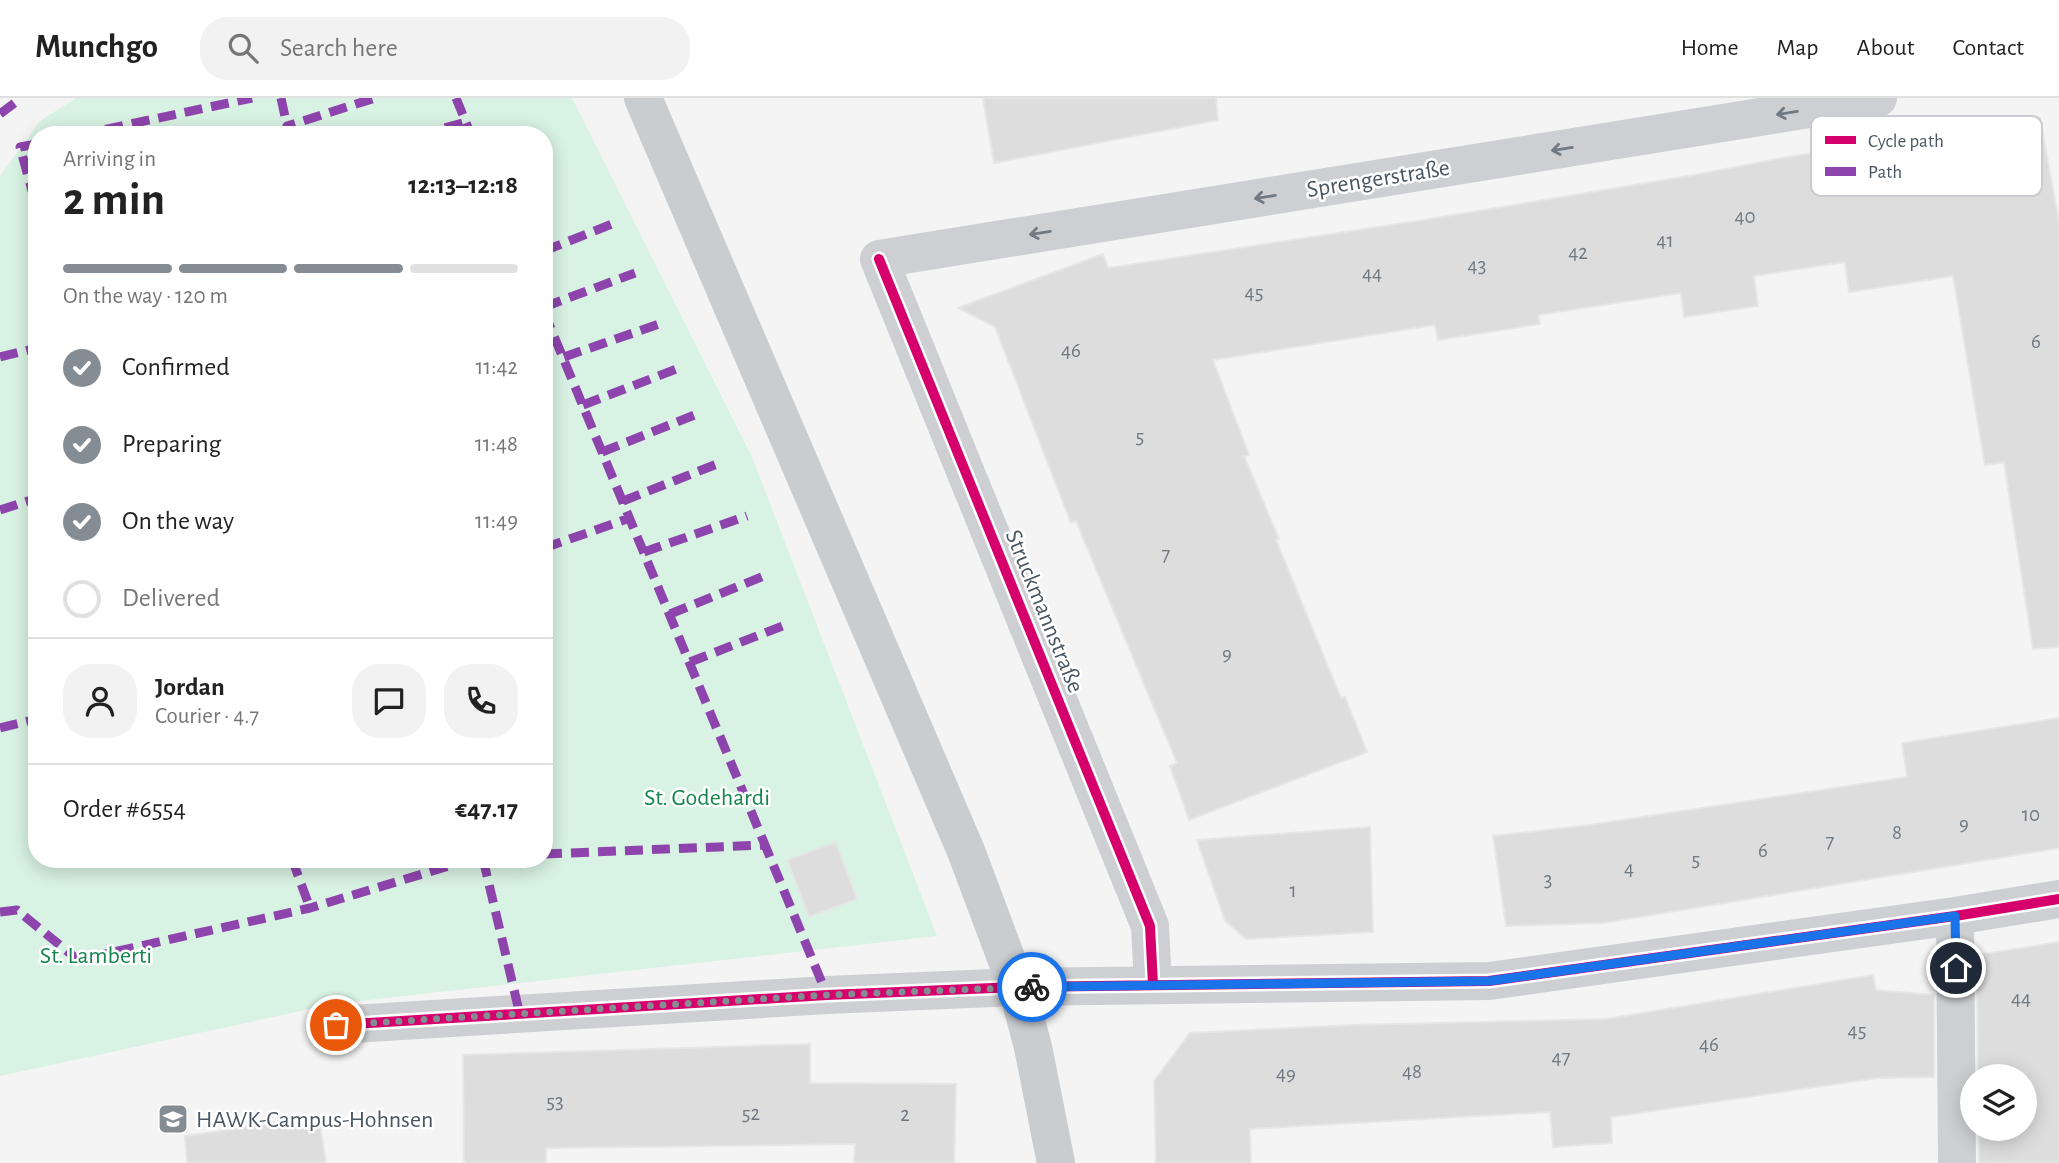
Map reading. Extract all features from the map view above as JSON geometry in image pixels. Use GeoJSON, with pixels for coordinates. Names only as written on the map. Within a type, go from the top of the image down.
{"type":"FeatureCollection","features":[{"type":"Feature","properties":{"kind":"main road"},"geometry":{"type":"LineString","coordinates":[[645,101],[965,851],[1017,987],[1033,1047],[1056,1163]]}},
{"type":"Feature","properties":{"kind":"street","name":"Sprengerstraße"},"geometry":{"type":"LineString","coordinates":[[878,259],[1878,98]]}},
{"type":"Feature","properties":{"kind":"street","name":"Struckmannstraße"},"geometry":{"type":"LineString","coordinates":[[878,259],[1150,926],[1153,985]]}},
{"type":"Feature","properties":{"kind":"street"},"geometry":{"type":"LineString","coordinates":[[336,1025],[827,995],[1017,987],[1489,981],[2059,899]]}},
{"type":"Feature","properties":{"kind":"street"},"geometry":{"type":"LineString","coordinates":[[1955,916],[1956,1163]]}},
{"type":"Feature","properties":{"kind":"green space","name":"St. Godehardi"},"geometry":{"type":"Polygon","coordinates":[[[76,98],[572,98],[752,457],[937,936],[333,1004],[0,1076],[0,176],[28,138],[28,868],[553,868],[553,126],[36,126],[76,98]]]}},
{"type":"Feature","properties":{"kind":"building"},"geometry":{"type":"Polygon","coordinates":[[[983,98],[1216,98],[1218,120],[994,163],[983,98]]]}},
{"type":"Feature","properties":{"kind":"building"},"geometry":{"type":"Polygon","coordinates":[[[2042,129],[2059,222],[2059,647],[2033,649],[2004,462],[1985,465],[1953,276],[1849,292],[1845,262],[1754,276],[1758,306],[1684,317],[1681,293],[1538,315],[1540,324],[1438,340],[1435,325],[1213,360],[1249,455],[1244,456],[1279,539],[1276,540],[1341,698],[1345,697],[1367,752],[1189,820],[1170,766],[1177,763],[1076,521],[1071,523],[995,327],[958,308],[1103,254],[1108,268],[1417,221],[1811,153],[1811,196],[2042,196],[2042,129]]]}},
{"type":"Feature","properties":{"kind":"building"},"geometry":{"type":"Polygon","coordinates":[[[2059,718],[2059,848],[1603,923],[1506,926],[1493,836],[1589,825],[1907,777],[1902,743],[2059,718]]]}},
{"type":"Feature","properties":{"kind":"building"},"geometry":{"type":"Polygon","coordinates":[[[1370,827],[1373,932],[1246,939],[1225,921],[1197,840],[1370,827]]]}},
{"type":"Feature","properties":{"kind":"building"},"geometry":{"type":"Polygon","coordinates":[[[836,842],[857,899],[809,917],[787,860],[836,842]]]}},
{"type":"Feature","properties":{"kind":"building"},"geometry":{"type":"Polygon","coordinates":[[[2059,942],[2059,1163],[1979,1163],[1979,1141],[2037,1141],[2037,1064],[1978,1064],[1977,955],[2059,942]]]}},
{"type":"Feature","properties":{"kind":"building"},"geometry":{"type":"Polygon","coordinates":[[[1873,975],[1876,990],[1934,995],[1934,1077],[1878,1078],[1611,1117],[1612,1143],[1553,1147],[1550,1112],[1250,1129],[1251,1163],[1156,1163],[1154,1081],[1190,1033],[1352,1025],[1606,1019],[1873,975]]]}},
{"type":"Feature","properties":{"kind":"building"},"geometry":{"type":"Polygon","coordinates":[[[810,1044],[810,1083],[956,1084],[954,1163],[854,1163],[855,1144],[546,1148],[546,1163],[464,1163],[463,1055],[810,1044]]]}},
{"type":"Feature","properties":{"kind":"building"},"geometry":{"type":"Polygon","coordinates":[[[319,1117],[326,1163],[187,1163],[185,1136],[319,1117]]]}},
{"type":"Feature","properties":{"kind":"marked path"},"geometry":{"type":"LineString","coordinates":[[0,114],[21,98]]}},
{"type":"Feature","properties":{"kind":"marked path"},"geometry":{"type":"LineString","coordinates":[[121,126],[252,98]]}},
{"type":"Feature","properties":{"kind":"marked path"},"geometry":{"type":"LineString","coordinates":[[281,98],[287,126]]}},
{"type":"Feature","properties":{"kind":"marked path"},"geometry":{"type":"LineString","coordinates":[[287,126],[375,98]]}},
{"type":"Feature","properties":{"kind":"marked path"},"geometry":{"type":"LineString","coordinates":[[456,98],[467,126]]}},
{"type":"Feature","properties":{"kind":"marked path"},"geometry":{"type":"LineString","coordinates":[[452,126],[466,122]]}},
{"type":"Feature","properties":{"kind":"marked path"},"geometry":{"type":"LineString","coordinates":[[28,146],[20,147],[28,176]]}},
{"type":"Feature","properties":{"kind":"marked path"},"geometry":{"type":"LineString","coordinates":[[553,247],[612,224]]}},
{"type":"Feature","properties":{"kind":"marked path"},"geometry":{"type":"LineString","coordinates":[[553,304],[635,273]]}},
{"type":"Feature","properties":{"kind":"marked path"},"geometry":{"type":"LineString","coordinates":[[564,357],[659,324]]}},
{"type":"Feature","properties":{"kind":"marked path"},"geometry":{"type":"LineString","coordinates":[[553,334],[765,845]]}},
{"type":"Feature","properties":{"kind":"marked path"},"geometry":{"type":"LineString","coordinates":[[0,357],[28,350]]}},
{"type":"Feature","properties":{"kind":"marked path"},"geometry":{"type":"LineString","coordinates":[[583,405],[679,368]]}},
{"type":"Feature","properties":{"kind":"marked path"},"geometry":{"type":"LineString","coordinates":[[602,452],[702,412]]}},
{"type":"Feature","properties":{"kind":"marked path"},"geometry":{"type":"LineString","coordinates":[[623,501],[722,462]]}},
{"type":"Feature","properties":{"kind":"marked path"},"geometry":{"type":"LineString","coordinates":[[0,510],[28,501]]}},
{"type":"Feature","properties":{"kind":"marked path"},"geometry":{"type":"LineString","coordinates":[[644,552],[747,516]]}},
{"type":"Feature","properties":{"kind":"marked path"},"geometry":{"type":"LineString","coordinates":[[553,545],[630,518]]}},
{"type":"Feature","properties":{"kind":"marked path"},"geometry":{"type":"LineString","coordinates":[[670,614],[764,576]]}},
{"type":"Feature","properties":{"kind":"marked path"},"geometry":{"type":"LineString","coordinates":[[690,662],[785,625]]}},
{"type":"Feature","properties":{"kind":"marked path"},"geometry":{"type":"LineString","coordinates":[[0,728],[28,721]]}},
{"type":"Feature","properties":{"kind":"marked path"},"geometry":{"type":"LineString","coordinates":[[553,854],[765,845],[827,995]]}},
{"type":"Feature","properties":{"kind":"marked path"},"geometry":{"type":"LineString","coordinates":[[295,868],[310,908]]}},
{"type":"Feature","properties":{"kind":"marked path"},"geometry":{"type":"LineString","coordinates":[[0,912],[17,910],[78,960],[310,908],[442,868]]}},
{"type":"Feature","properties":{"kind":"marked path"},"geometry":{"type":"LineString","coordinates":[[485,868],[520,1015]]}},
{"type":"Feature","properties":{"kind":"cycle path"},"geometry":{"type":"LineString","coordinates":[[879,259],[1150,926],[1153,985]]}},
{"type":"Feature","properties":{"kind":"cycle path"},"geometry":{"type":"LineString","coordinates":[[336,1025],[827,995],[1017,987],[1489,981],[2059,899]]}},
{"type":"Feature","properties":{"kind":"way so far"},"geometry":{"type":"LineString","coordinates":[[336,1025],[827,995],[1032,987]]}},
{"type":"Feature","properties":{"kind":"place","name":"HAWK-Campus-Hohnsen"},"geometry":{"type":"Point","coordinates":[173,1119]}},
{"type":"Feature","properties":{"kind":"route"},"geometry":{"type":"LineString","coordinates":[[1032,987],[1489,981],[1955,916],[1956,968]]}},
{"type":"Feature","properties":{"kind":"park label","name":"St. Lamberti"},"geometry":{"type":"Point","coordinates":[96,955]}}]}
